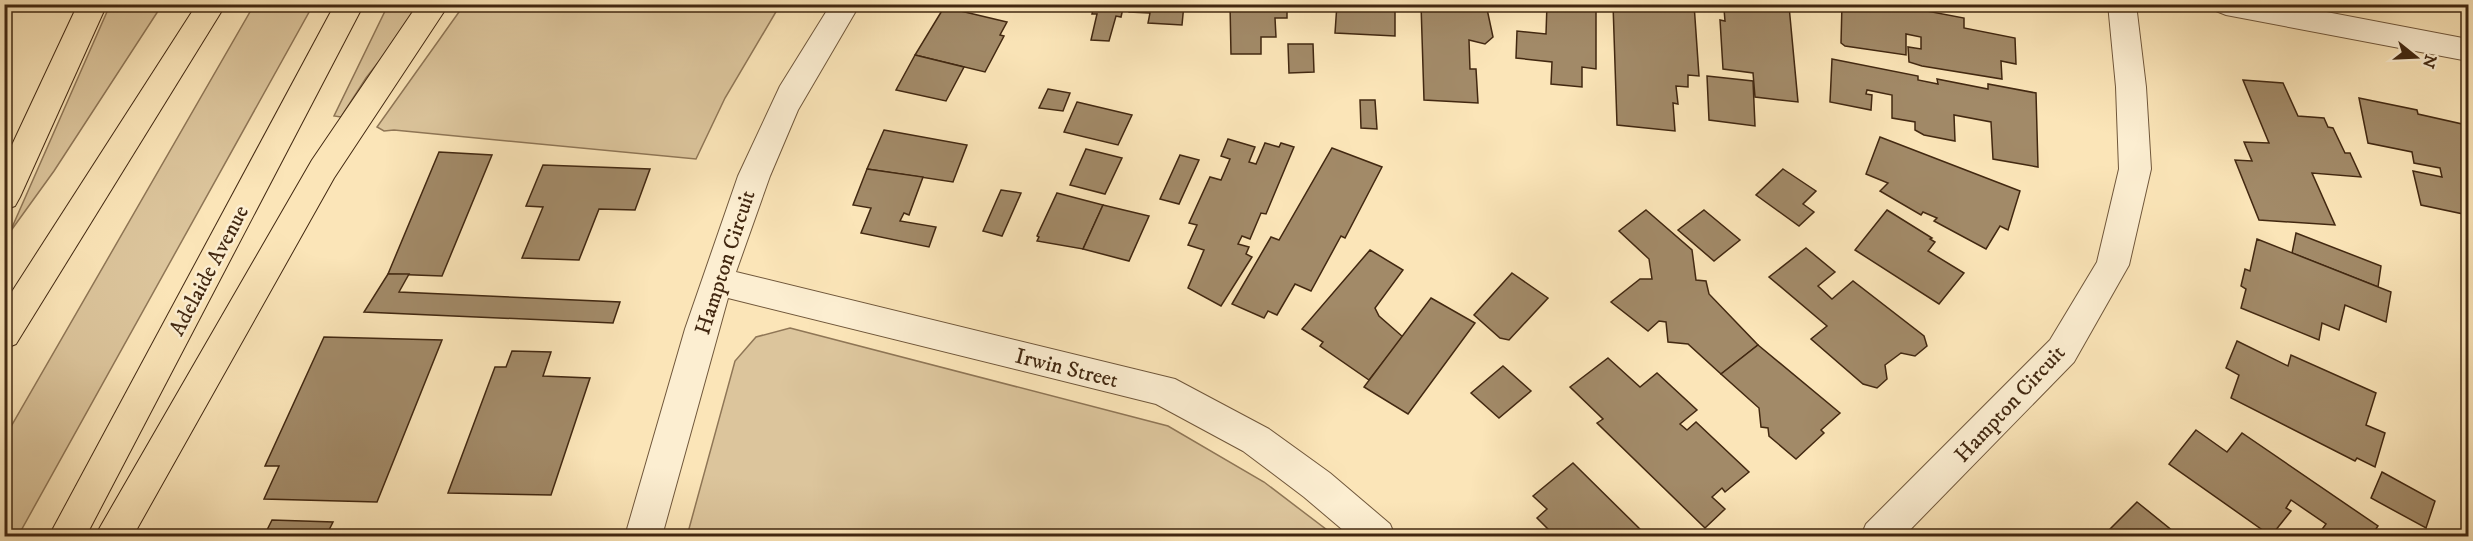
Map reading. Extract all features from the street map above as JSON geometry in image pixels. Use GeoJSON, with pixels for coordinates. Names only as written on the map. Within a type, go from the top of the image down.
{"type":"FeatureCollection","features":[{"type":"Feature","properties":{"kind":"highway"},"geometry":{"type":"LineString","coordinates":[[4,197],[93,4]]}},
{"type":"Feature","properties":{"kind":"highway"},"geometry":{"type":"LineString","coordinates":[[4,334],[212,4]]}},
{"type":"Feature","properties":{"kind":"highway","name":"Adelaide Avenue"},"geometry":{"type":"LineString","coordinates":[[67,537],[350,4]]}},
{"type":"Feature","properties":{"kind":"highway"},"geometry":{"type":"LineString","coordinates":[[113,537],[323,169],[417,26],[435,4]]}},
{"type":"Feature","properties":{"kind":"street","name":"Hampton Circuit"},"geometry":{"type":"LineString","coordinates":[[643,537],[699,338],[748,189],[776,124],[846,4]]}},
{"type":"Feature","properties":{"kind":"street","name":"Hampton Circuit"},"geometry":{"type":"LineString","coordinates":[[1879,537],[2062,351],[2113,265],[2135,169],[2131,87],[2122,4]]}},
{"type":"Feature","properties":{"kind":"street"},"geometry":{"type":"LineString","coordinates":[[2226,4],[2469,50]]}},
{"type":"Feature","properties":{"kind":"street","name":"Irwin Street"},"geometry":{"type":"LineString","coordinates":[[718,282],[1163,390],[1256,440],[1317,485],[1377,537]]}},
{"type":"Feature","properties":{"kind":"shaded area"},"geometry":{"type":"Polygon","coordinates":[[[110,5],[162,5],[54,171],[10,232],[110,5]]]}},
{"type":"Feature","properties":{"kind":"shaded area"},"geometry":{"type":"Polygon","coordinates":[[[254,5],[313,5],[18,536],[5,536],[5,437],[254,5]]]}},
{"type":"Feature","properties":{"kind":"shaded area"},"geometry":{"type":"Polygon","coordinates":[[[388,5],[423,5],[366,78],[341,117],[334,116],[388,5]]]}},
{"type":"Feature","properties":{"kind":"shaded area"},"geometry":{"type":"Polygon","coordinates":[[[464,5],[780,5],[725,98],[696,159],[394,130],[384,131],[377,127],[464,5]]]}},
{"type":"Feature","properties":{"kind":"shaded area"},"geometry":{"type":"Polygon","coordinates":[[[790,328],[1168,426],[1264,482],[1335,536],[687,536],[735,361],[756,337],[790,328]]]}},
{"type":"Feature","properties":{"kind":"building"},"geometry":{"type":"Polygon","coordinates":[[[1094,4],[1124,4],[1121,17],[1116,16],[1109,41],[1091,40],[1097,14],[1092,14],[1094,4]]]}},
{"type":"Feature","properties":{"kind":"building"},"geometry":{"type":"Polygon","coordinates":[[[1127,4],[1184,4],[1182,25],[1148,23],[1150,13],[1129,12],[1127,4]]]}},
{"type":"Feature","properties":{"kind":"building"},"geometry":{"type":"Polygon","coordinates":[[[1230,4],[1287,4],[1287,18],[1275,18],[1276,37],[1261,37],[1261,54],[1231,54],[1230,4]]]}},
{"type":"Feature","properties":{"kind":"building"},"geometry":{"type":"Polygon","coordinates":[[[1337,4],[1395,4],[1395,36],[1335,33],[1337,4]]]}},
{"type":"Feature","properties":{"kind":"building"},"geometry":{"type":"Polygon","coordinates":[[[1421,4],[1513,4],[1514,10],[1487,9],[1493,37],[1485,44],[1469,40],[1470,69],[1476,69],[1478,103],[1424,100],[1421,4]]]}},
{"type":"Feature","properties":{"kind":"building"},"geometry":{"type":"Polygon","coordinates":[[[1547,4],[1596,4],[1596,69],[1582,67],[1582,87],[1551,84],[1552,62],[1516,58],[1517,31],[1546,34],[1547,4]]]}},
{"type":"Feature","properties":{"kind":"building"},"geometry":{"type":"Polygon","coordinates":[[[1613,4],[1694,4],[1699,76],[1688,75],[1688,87],[1676,86],[1678,104],[1673,103],[1675,131],[1617,125],[1613,4]]]}},
{"type":"Feature","properties":{"kind":"building"},"geometry":{"type":"Polygon","coordinates":[[[1713,4],[1792,4],[1789,6],[1798,102],[1755,97],[1753,73],[1723,69],[1720,20],[1725,21],[1724,9],[1713,8],[1713,4]]]}},
{"type":"Feature","properties":{"kind":"building"},"geometry":{"type":"Polygon","coordinates":[[[1842,4],[1890,4],[1964,18],[1964,28],[2015,38],[2016,64],[2001,61],[2002,79],[1922,66],[1909,62],[1908,47],[1921,49],[1921,37],[1906,34],[1906,55],[1845,46],[1841,43],[1842,4]]]}},
{"type":"Feature","properties":{"kind":"building"},"geometry":{"type":"Polygon","coordinates":[[[948,8],[1007,22],[1000,35],[1004,36],[985,72],[915,55],[943,9],[948,8]]]}},
{"type":"Feature","properties":{"kind":"building"},"geometry":{"type":"Polygon","coordinates":[[[1288,44],[1313,44],[1314,72],[1289,73],[1288,44]]]}},
{"type":"Feature","properties":{"kind":"building"},"geometry":{"type":"Polygon","coordinates":[[[915,55],[964,67],[946,101],[896,90],[915,55]]]}},
{"type":"Feature","properties":{"kind":"building"},"geometry":{"type":"Polygon","coordinates":[[[1832,59],[1918,76],[1918,80],[1938,84],[1937,79],[1988,89],[1988,84],[2036,93],[2038,167],[1993,159],[1991,122],[1954,115],[1955,141],[1924,135],[1915,130],[1915,122],[1892,118],[1892,95],[1867,90],[1866,94],[1872,95],[1871,110],[1830,102],[1832,59]]]}},
{"type":"Feature","properties":{"kind":"building"},"geometry":{"type":"Polygon","coordinates":[[[1707,76],[1753,81],[1755,126],[1709,120],[1707,76]]]}},
{"type":"Feature","properties":{"kind":"building"},"geometry":{"type":"Polygon","coordinates":[[[2243,80],[2283,83],[2298,116],[2324,118],[2328,127],[2333,128],[2345,153],[2350,153],[2361,177],[2312,173],[2335,225],[2259,220],[2235,160],[2252,161],[2244,142],[2269,143],[2243,80]]]}},
{"type":"Feature","properties":{"kind":"building"},"geometry":{"type":"Polygon","coordinates":[[[1048,89],[1070,93],[1063,111],[1039,108],[1048,89]]]}},
{"type":"Feature","properties":{"kind":"building"},"geometry":{"type":"Polygon","coordinates":[[[2359,98],[2417,110],[2418,114],[2462,124],[2468,150],[2468,215],[2421,205],[2413,171],[2442,177],[2440,168],[2414,163],[2412,152],[2368,143],[2359,98]]]}},
{"type":"Feature","properties":{"kind":"building"},"geometry":{"type":"Polygon","coordinates":[[[1360,100],[1375,100],[1377,129],[1361,128],[1360,100]]]}},
{"type":"Feature","properties":{"kind":"building"},"geometry":{"type":"Polygon","coordinates":[[[1077,102],[1132,115],[1118,145],[1064,132],[1077,102]]]}},
{"type":"Feature","properties":{"kind":"building"},"geometry":{"type":"Polygon","coordinates":[[[884,130],[967,145],[953,182],[867,169],[884,130]]]}},
{"type":"Feature","properties":{"kind":"building"},"geometry":{"type":"Polygon","coordinates":[[[1880,137],[2020,191],[2008,230],[2000,226],[1986,249],[1934,221],[1937,218],[1923,212],[1921,215],[1880,191],[1888,183],[1866,174],[1880,137]]]}},
{"type":"Feature","properties":{"kind":"building"},"geometry":{"type":"Polygon","coordinates":[[[1228,139],[1255,147],[1249,162],[1256,164],[1265,143],[1279,147],[1281,143],[1294,147],[1266,214],[1261,213],[1250,239],[1242,236],[1238,244],[1249,247],[1246,254],[1252,257],[1221,306],[1188,288],[1204,250],[1188,245],[1197,225],[1189,223],[1210,177],[1221,180],[1230,159],[1221,156],[1228,139]]]}},
{"type":"Feature","properties":{"kind":"building"},"geometry":{"type":"Polygon","coordinates":[[[1332,148],[1382,167],[1345,238],[1341,236],[1311,291],[1295,284],[1277,315],[1268,311],[1264,318],[1232,304],[1271,237],[1279,240],[1332,148]]]}},
{"type":"Feature","properties":{"kind":"building"},"geometry":{"type":"Polygon","coordinates":[[[1086,149],[1122,158],[1105,194],[1070,185],[1086,149]]]}},
{"type":"Feature","properties":{"kind":"building"},"geometry":{"type":"Polygon","coordinates":[[[439,152],[492,155],[442,276],[388,274],[439,152]]]}},
{"type":"Feature","properties":{"kind":"building"},"geometry":{"type":"Polygon","coordinates":[[[1180,155],[1199,160],[1179,204],[1160,199],[1180,155]]]}},
{"type":"Feature","properties":{"kind":"building"},"geometry":{"type":"Polygon","coordinates":[[[543,165],[650,169],[635,210],[599,209],[579,260],[522,258],[543,207],[526,206],[543,165]]]}},
{"type":"Feature","properties":{"kind":"building"},"geometry":{"type":"Polygon","coordinates":[[[867,169],[923,177],[909,215],[904,213],[900,221],[936,227],[929,247],[861,233],[871,208],[853,205],[867,169]]]}},
{"type":"Feature","properties":{"kind":"building"},"geometry":{"type":"Polygon","coordinates":[[[1783,169],[1816,191],[1803,204],[1814,212],[1799,226],[1756,195],[1783,169]]]}},
{"type":"Feature","properties":{"kind":"building"},"geometry":{"type":"Polygon","coordinates":[[[1001,190],[1021,193],[1002,236],[983,231],[1001,190]]]}},
{"type":"Feature","properties":{"kind":"building"},"geometry":{"type":"Polygon","coordinates":[[[1057,193],[1103,205],[1083,249],[1037,241],[1039,237],[1037,236],[1057,193]]]}},
{"type":"Feature","properties":{"kind":"building"},"geometry":{"type":"Polygon","coordinates":[[[1103,205],[1149,216],[1129,261],[1083,249],[1103,205]]]}},
{"type":"Feature","properties":{"kind":"building"},"geometry":{"type":"Polygon","coordinates":[[[1646,210],[1692,250],[1696,280],[1706,281],[1709,294],[1758,345],[1721,374],[1688,344],[1668,342],[1666,322],[1659,321],[1648,331],[1611,302],[1640,279],[1652,279],[1649,259],[1619,231],[1646,210]]]}},
{"type":"Feature","properties":{"kind":"building"},"geometry":{"type":"Polygon","coordinates":[[[1704,210],[1740,240],[1714,261],[1678,230],[1704,210]]]}},
{"type":"Feature","properties":{"kind":"building"},"geometry":{"type":"Polygon","coordinates":[[[1887,210],[1932,238],[1930,239],[1935,242],[1928,251],[1964,273],[1939,304],[1855,250],[1887,210]]]}},
{"type":"Feature","properties":{"kind":"building"},"geometry":{"type":"Polygon","coordinates":[[[2296,233],[2381,266],[2378,287],[2292,253],[2296,233]]]}},
{"type":"Feature","properties":{"kind":"building"},"geometry":{"type":"Polygon","coordinates":[[[2257,239],[2391,292],[2386,322],[2345,305],[2339,330],[2322,323],[2319,340],[2241,308],[2246,289],[2241,286],[2245,269],[2250,271],[2257,239]]]}},
{"type":"Feature","properties":{"kind":"building"},"geometry":{"type":"Polygon","coordinates":[[[1806,248],[1835,272],[1818,286],[1832,299],[1853,281],[1924,336],[1927,346],[1915,356],[1901,353],[1885,365],[1887,379],[1877,388],[1863,384],[1811,339],[1827,326],[1769,277],[1806,248]]]}},
{"type":"Feature","properties":{"kind":"building"},"geometry":{"type":"Polygon","coordinates":[[[1370,250],[1403,270],[1375,308],[1379,316],[1403,337],[1369,380],[1320,346],[1323,342],[1302,329],[1370,250]]]}},
{"type":"Feature","properties":{"kind":"building"},"geometry":{"type":"Polygon","coordinates":[[[1512,273],[1548,298],[1509,340],[1500,338],[1474,315],[1512,273]]]}},
{"type":"Feature","properties":{"kind":"building"},"geometry":{"type":"Polygon","coordinates":[[[388,274],[409,274],[399,292],[620,302],[613,323],[364,312],[388,274]]]}},
{"type":"Feature","properties":{"kind":"building"},"geometry":{"type":"Polygon","coordinates":[[[1431,298],[1475,323],[1408,414],[1364,387],[1431,298]]]}},
{"type":"Feature","properties":{"kind":"building"},"geometry":{"type":"Polygon","coordinates":[[[324,337],[442,340],[377,502],[264,499],[279,466],[265,466],[324,337]]]}},
{"type":"Feature","properties":{"kind":"building"},"geometry":{"type":"Polygon","coordinates":[[[2237,341],[2288,366],[2291,355],[2376,393],[2366,425],[2385,433],[2375,467],[2357,458],[2355,461],[2231,398],[2239,375],[2226,368],[2237,341]]]}},
{"type":"Feature","properties":{"kind":"building"},"geometry":{"type":"Polygon","coordinates":[[[1758,345],[1840,413],[1821,430],[1824,433],[1796,459],[1769,436],[1768,428],[1761,427],[1759,408],[1721,374],[1758,345]]]}},
{"type":"Feature","properties":{"kind":"building"},"geometry":{"type":"Polygon","coordinates":[[[512,351],[551,352],[543,376],[590,378],[551,495],[448,493],[495,367],[506,367],[512,351]]]}},
{"type":"Feature","properties":{"kind":"building"},"geometry":{"type":"Polygon","coordinates":[[[1608,358],[1640,387],[1657,373],[1697,410],[1680,424],[1687,430],[1696,422],[1749,472],[1725,492],[1722,488],[1712,497],[1725,509],[1705,528],[1597,423],[1603,419],[1570,387],[1608,358]]]}},
{"type":"Feature","properties":{"kind":"building"},"geometry":{"type":"Polygon","coordinates":[[[1503,366],[1531,391],[1499,418],[1471,393],[1503,366]]]}},
{"type":"Feature","properties":{"kind":"building"},"geometry":{"type":"Polygon","coordinates":[[[2196,430],[2227,452],[2242,433],[2378,526],[2371,536],[2317,536],[2326,524],[2291,500],[2286,508],[2291,511],[2271,536],[2169,464],[2196,430]]]}},
{"type":"Feature","properties":{"kind":"building"},"geometry":{"type":"Polygon","coordinates":[[[1573,463],[1647,536],[1555,536],[1537,518],[1547,509],[1533,496],[1573,463]]]}},
{"type":"Feature","properties":{"kind":"building"},"geometry":{"type":"Polygon","coordinates":[[[2382,472],[2435,501],[2426,528],[2371,498],[2382,472]]]}},
{"type":"Feature","properties":{"kind":"building"},"geometry":{"type":"Polygon","coordinates":[[[2137,502],[2179,536],[2103,536],[2137,502]]]}},
{"type":"Feature","properties":{"kind":"building"},"geometry":{"type":"Polygon","coordinates":[[[272,520],[333,522],[326,536],[264,536],[272,520]]]}}]}
